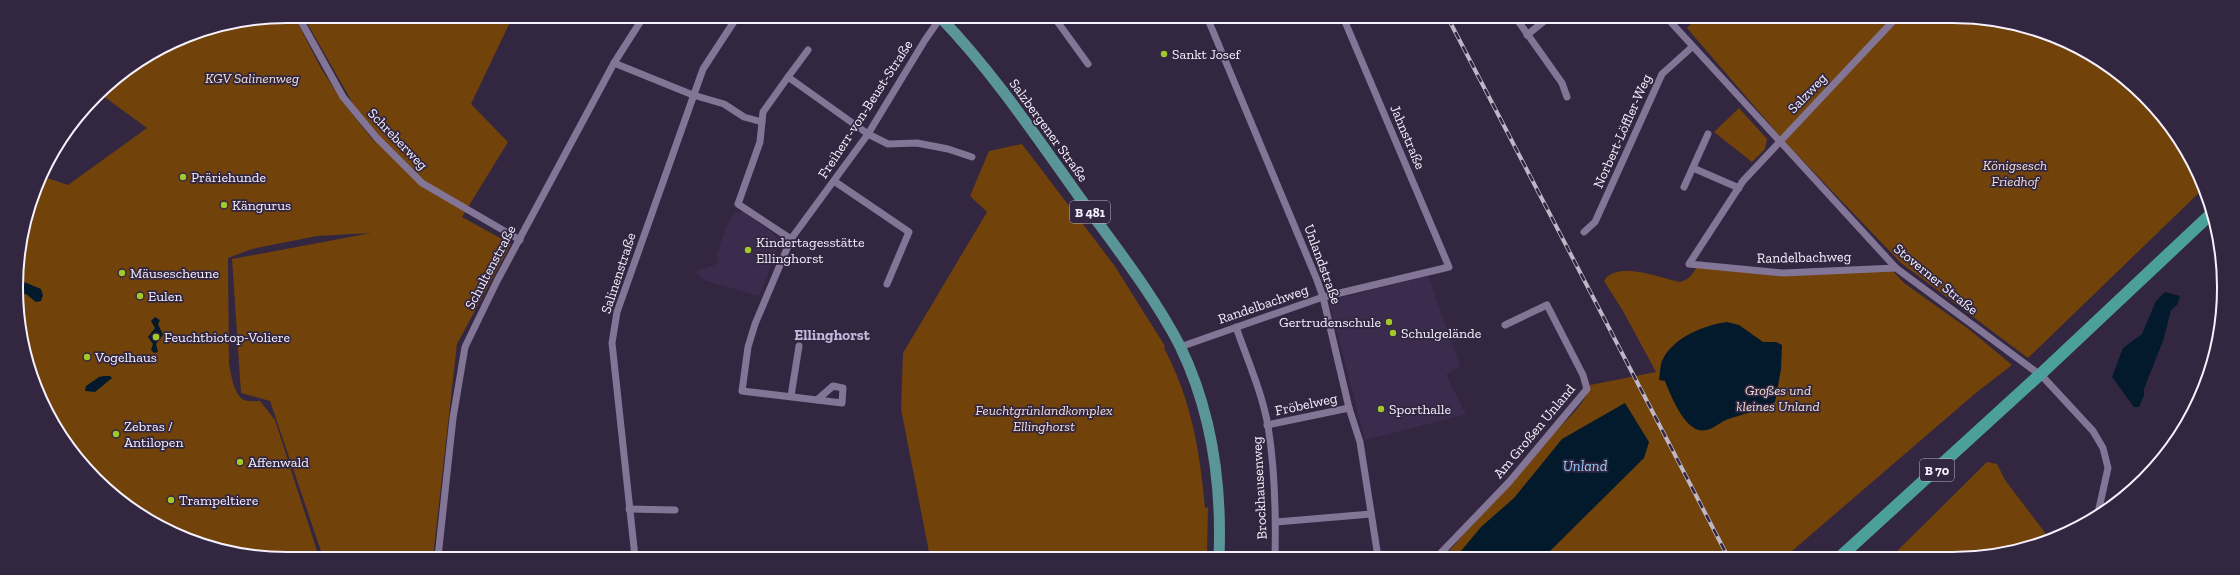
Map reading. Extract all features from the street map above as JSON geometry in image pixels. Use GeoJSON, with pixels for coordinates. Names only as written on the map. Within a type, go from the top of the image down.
{"type":"FeatureCollection","features":[{"type":"Feature","properties":{"kind":"highway","name":"B 70"},"geometry":{"type":"LineString","coordinates":[[1845,552],[2046,369],[2207,217]]}},
{"type":"Feature","properties":{"kind":"main road","name":"Salzbergener Straße"},"geometry":{"type":"LineString","coordinates":[[946,23],[971,51],[1021,115],[1146,291],[1180,347],[1194,380],[1212,446],[1220,503],[1219,552]]}},
{"type":"Feature","properties":{"kind":"street","name":"Schreberweg"},"geometry":{"type":"LineString","coordinates":[[302,23],[343,97],[376,137],[422,183],[520,240]]}},
{"type":"Feature","properties":{"kind":"street","name":"Schultenstraße"},"geometry":{"type":"LineString","coordinates":[[439,552],[453,418],[465,346],[474,325],[614,63],[640,23]]}},
{"type":"Feature","properties":{"kind":"street","name":"Salinenstraße"},"geometry":{"type":"LineString","coordinates":[[634,552],[612,343],[617,312],[703,69],[733,23]]}},
{"type":"Feature","properties":{"kind":"street","name":"Freiherr-von-Beust-Straße"},"geometry":{"type":"LineString","coordinates":[[791,396],[742,391],[748,347],[755,324],[791,239],[868,134],[937,23]]}},
{"type":"Feature","properties":{"kind":"street"},"geometry":{"type":"LineString","coordinates":[[1058,23],[1088,64]]}},
{"type":"Feature","properties":{"kind":"street","name":"Unlandstraße"},"geometry":{"type":"LineString","coordinates":[[1209,23],[1318,280],[1349,408],[1360,442],[1377,552]]}},
{"type":"Feature","properties":{"kind":"street","name":"Jahnstraße"},"geometry":{"type":"LineString","coordinates":[[1345,23],[1449,267]]}},
{"type":"Feature","properties":{"kind":"street"},"geometry":{"type":"LineString","coordinates":[[1519,23],[1562,83],[1567,97]]}},
{"type":"Feature","properties":{"kind":"street"},"geometry":{"type":"LineString","coordinates":[[1527,35],[1542,23]]}},
{"type":"Feature","properties":{"kind":"street","name":"Stoverner Straße"},"geometry":{"type":"LineString","coordinates":[[1671,23],[1896,268],[2043,377],[2093,431],[2103,448],[2108,468],[2101,506]]}},
{"type":"Feature","properties":{"kind":"street","name":"Salzweg"},"geometry":{"type":"LineString","coordinates":[[1689,264],[1739,188],[1779,142],[1891,23]]}},
{"type":"Feature","properties":{"kind":"street","name":"Norbert-Löffler-Weg"},"geometry":{"type":"LineString","coordinates":[[1584,232],[1595,222],[1662,74],[1692,47]]}},
{"type":"Feature","properties":{"kind":"street"},"geometry":{"type":"LineString","coordinates":[[791,239],[738,204],[760,142],[763,112],[808,50]]}},
{"type":"Feature","properties":{"kind":"street"},"geometry":{"type":"LineString","coordinates":[[614,63],[693,95],[724,104],[744,116],[762,122]]}},
{"type":"Feature","properties":{"kind":"street"},"geometry":{"type":"LineString","coordinates":[[788,77],[868,134],[888,144],[917,143],[948,149],[972,157]]}},
{"type":"Feature","properties":{"kind":"street"},"geometry":{"type":"LineString","coordinates":[[1684,187],[1708,134]]}},
{"type":"Feature","properties":{"kind":"street"},"geometry":{"type":"LineString","coordinates":[[1693,168],[1739,188]]}},
{"type":"Feature","properties":{"kind":"street"},"geometry":{"type":"LineString","coordinates":[[834,182],[908,232],[887,284]]}},
{"type":"Feature","properties":{"kind":"street","name":"Randelbachweg"},"geometry":{"type":"LineString","coordinates":[[1689,264],[1783,273],[1896,268]]}},
{"type":"Feature","properties":{"kind":"street","name":"Randelbachweg"},"geometry":{"type":"LineString","coordinates":[[1180,347],[1323,297],[1449,267]]}},
{"type":"Feature","properties":{"kind":"street","name":"Am Großen Unland"},"geometry":{"type":"LineString","coordinates":[[1442,552],[1510,480],[1587,389],[1583,375],[1547,306],[1505,325]]}},
{"type":"Feature","properties":{"kind":"street","name":"Brockhausenweg"},"geometry":{"type":"LineString","coordinates":[[1236,327],[1254,377],[1267,425],[1274,474],[1276,522],[1275,552]]}},
{"type":"Feature","properties":{"kind":"street"},"geometry":{"type":"LineString","coordinates":[[799,346],[791,396],[817,400]]}},
{"type":"Feature","properties":{"kind":"street","name":"Fröbelweg"},"geometry":{"type":"LineString","coordinates":[[1267,425],[1349,408]]}},
{"type":"Feature","properties":{"kind":"street"},"geometry":{"type":"LineString","coordinates":[[629,509],[675,510]]}},
{"type":"Feature","properties":{"kind":"street"},"geometry":{"type":"LineString","coordinates":[[1276,522],[1371,514]]}},
{"type":"Feature","properties":{"kind":"shaded area","name":"Kindertagesstätte Ellinghorst"},"geometry":{"type":"Polygon","coordinates":[[[744,212],[774,234],[780,243],[759,296],[706,281],[694,272],[717,264],[719,259],[716,256],[728,222],[735,213],[744,212]]]}},
{"type":"Feature","properties":{"kind":"shaded area","name":"Schulgelände"},"geometry":{"type":"Polygon","coordinates":[[[1428,276],[1460,366],[1446,375],[1466,414],[1365,440],[1329,301],[1428,276]]]}},
{"type":"Feature","properties":{"kind":"green space","name":"KGV Salinenweg"},"geometry":{"type":"Polygon","coordinates":[[[298,23],[322,70],[342,101],[376,144],[307,23],[510,23],[471,104],[508,142],[462,217],[511,244],[457,344],[434,552],[321,552],[270,401],[241,393],[232,259],[371,233],[317,236],[252,249],[228,258],[229,364],[235,389],[244,400],[260,401],[275,420],[317,552],[253,550],[236,547],[202,538],[155,517],[126,497],[100,475],[78,449],[58,420],[37,373],[25,322],[23,288],[25,253],[37,202],[47,178],[68,185],[147,128],[104,97],[126,78],[155,58],[186,43],[236,28],[253,25],[298,23]]]}},
{"type":"Feature","properties":{"kind":"green space","name":"Königsesch Friedhof"},"geometry":{"type":"Polygon","coordinates":[[[1692,23],[1952,23],[1987,25],[2038,37],[2085,58],[2114,78],[2140,100],[2162,126],[2182,155],[2199,192],[2028,358],[1901,263],[1785,142],[1687,28],[1692,23]]]}},
{"type":"Feature","properties":{"kind":"green space"},"geometry":{"type":"Polygon","coordinates":[[[1739,108],[1767,139],[1765,149],[1752,162],[1714,132],[1739,108]]]}},
{"type":"Feature","properties":{"kind":"green space","name":"Feuchtgrünlandkomplex Ellinghorst"},"geometry":{"type":"Polygon","coordinates":[[[1022,144],[1114,265],[1165,346],[1164,348],[1181,386],[1193,425],[1205,508],[1208,507],[1207,552],[929,552],[901,409],[903,353],[987,212],[970,196],[989,151],[1022,144]]]}},
{"type":"Feature","properties":{"kind":"green space","name":"Großes und kleines Unland"},"geometry":{"type":"Polygon","coordinates":[[[1697,266],[1787,273],[1890,268],[1904,283],[1970,330],[2012,365],[1977,392],[1791,552],[1448,552],[1543,444],[1571,416],[1583,401],[1590,385],[1656,372],[1623,311],[1604,281],[1610,275],[1628,271],[1651,274],[1680,282],[1686,280],[1694,272],[1697,266]]]}},
{"type":"Feature","properties":{"kind":"green space"},"geometry":{"type":"Polygon","coordinates":[[[1987,462],[1997,464],[2005,480],[2047,535],[2021,543],[1987,550],[1952,552],[1896,552],[1987,462]]]}},
{"type":"Feature","properties":{"kind":"water"},"geometry":{"type":"Polygon","coordinates":[[[23,282],[41,289],[43,295],[41,301],[36,302],[26,294],[23,295],[23,282]]]}},
{"type":"Feature","properties":{"kind":"water"},"geometry":{"type":"Polygon","coordinates":[[[2165,292],[2180,296],[2177,305],[2171,310],[2164,338],[2144,389],[2144,395],[2139,407],[2134,407],[2112,377],[2123,348],[2142,334],[2156,301],[2165,292]]]}},
{"type":"Feature","properties":{"kind":"water"},"geometry":{"type":"Polygon","coordinates":[[[155,317],[160,320],[158,324],[163,335],[156,344],[158,352],[154,353],[151,350],[153,344],[148,337],[155,328],[151,321],[155,317]]]}},
{"type":"Feature","properties":{"kind":"water"},"geometry":{"type":"Polygon","coordinates":[[[1727,322],[1739,325],[1763,342],[1776,342],[1782,345],[1781,369],[1775,402],[1757,410],[1726,420],[1709,429],[1699,430],[1692,427],[1686,421],[1675,404],[1665,381],[1659,380],[1661,363],[1667,353],[1681,339],[1709,326],[1727,322]]]}},
{"type":"Feature","properties":{"kind":"water"},"geometry":{"type":"Polygon","coordinates":[[[110,376],[112,378],[95,392],[85,391],[86,386],[99,377],[110,376]]]}},
{"type":"Feature","properties":{"kind":"water","name":"Unland"},"geometry":{"type":"Polygon","coordinates":[[[1625,403],[1649,442],[1644,458],[1549,552],[1460,552],[1481,527],[1514,498],[1562,439],[1625,403]]]}},
{"type":"Feature","properties":{"kind":"railway"},"geometry":{"type":"LineString","coordinates":[[1451,23],[1725,552]]}},
{"type":"Feature","properties":{"kind":"place","name":"Sankt Josef"},"geometry":{"type":"Point","coordinates":[1164,54]}},
{"type":"Feature","properties":{"kind":"place","name":"Präriehunde"},"geometry":{"type":"Point","coordinates":[183,177]}},
{"type":"Feature","properties":{"kind":"place","name":"Kängurus"},"geometry":{"type":"Point","coordinates":[224,205]}},
{"type":"Feature","properties":{"kind":"place","name":"Kindertagesstätte Ellinghorst"},"geometry":{"type":"Point","coordinates":[748,250]}},
{"type":"Feature","properties":{"kind":"place","name":"Mäusescheune"},"geometry":{"type":"Point","coordinates":[122,273]}},
{"type":"Feature","properties":{"kind":"place","name":"Eulen"},"geometry":{"type":"Point","coordinates":[140,296]}},
{"type":"Feature","properties":{"kind":"place","name":"Gertrudenschule"},"geometry":{"type":"Point","coordinates":[1389,322]}},
{"type":"Feature","properties":{"kind":"place","name":"Schulgelände"},"geometry":{"type":"Point","coordinates":[1393,333]}},
{"type":"Feature","properties":{"kind":"place","name":"Feuchtbiotop-Voliere"},"geometry":{"type":"Point","coordinates":[156,337]}},
{"type":"Feature","properties":{"kind":"place","name":"Vogelhaus"},"geometry":{"type":"Point","coordinates":[87,357]}},
{"type":"Feature","properties":{"kind":"place","name":"Sporthalle"},"geometry":{"type":"Point","coordinates":[1381,409]}},
{"type":"Feature","properties":{"kind":"place","name":"Zebras / Antilopen"},"geometry":{"type":"Point","coordinates":[116,434]}},
{"type":"Feature","properties":{"kind":"place","name":"Affenwald"},"geometry":{"type":"Point","coordinates":[240,462]}},
{"type":"Feature","properties":{"kind":"place","name":"Trampeltiere"},"geometry":{"type":"Point","coordinates":[171,500]}},
{"type":"Feature","properties":{"kind":"district","name":"Ellinghorst"},"geometry":{"type":"Point","coordinates":[832,335]}}]}
